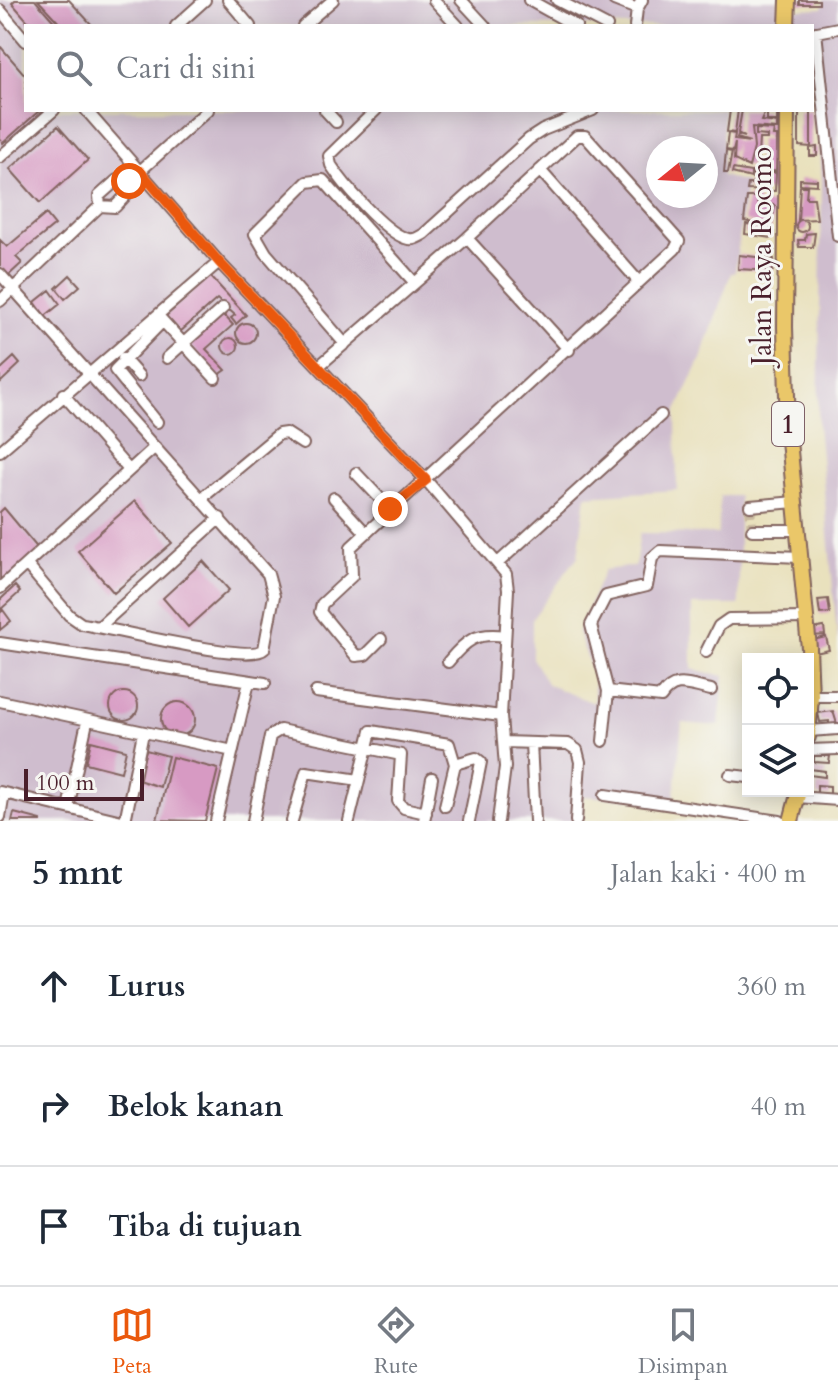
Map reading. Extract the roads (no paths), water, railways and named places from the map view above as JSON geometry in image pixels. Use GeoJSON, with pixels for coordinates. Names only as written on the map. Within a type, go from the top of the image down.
{"type":"FeatureCollection","features":[{"type":"Feature","properties":{"kind":"highway"},"geometry":{"type":"LineString","coordinates":[[787,24],[788,0]]}},
{"type":"Feature","properties":{"kind":"highway","name":"Jalan Raya Roomo"},"geometry":{"type":"LineString","coordinates":[[787,112],[785,327],[795,502],[809,653]]}},
{"type":"Feature","properties":{"kind":"highway"},"geometry":{"type":"LineString","coordinates":[[791,821],[797,797]]}},
{"type":"Feature","properties":{"kind":"street"},"geometry":{"type":"LineString","coordinates":[[178,24],[205,0]]}},
{"type":"Feature","properties":{"kind":"street"},"geometry":{"type":"LineString","coordinates":[[228,0],[248,24]]}},
{"type":"Feature","properties":{"kind":"street"},"geometry":{"type":"LineString","coordinates":[[305,24],[333,0]]}},
{"type":"Feature","properties":{"kind":"street"},"geometry":{"type":"LineString","coordinates":[[434,0],[456,24]]}},
{"type":"Feature","properties":{"kind":"street"},"geometry":{"type":"LineString","coordinates":[[461,0],[477,23]]}},
{"type":"Feature","properties":{"kind":"street"},"geometry":{"type":"LineString","coordinates":[[529,0],[572,24]]}},
{"type":"Feature","properties":{"kind":"street"},"geometry":{"type":"LineString","coordinates":[[557,0],[603,24]]}},
{"type":"Feature","properties":{"kind":"street"},"geometry":{"type":"LineString","coordinates":[[614,0],[639,5]]}},
{"type":"Feature","properties":{"kind":"street"},"geometry":{"type":"LineString","coordinates":[[0,10],[24,39]]}},
{"type":"Feature","properties":{"kind":"street"},"geometry":{"type":"LineString","coordinates":[[838,28],[814,33],[838,236]]}},
{"type":"Feature","properties":{"kind":"street"},"geometry":{"type":"LineString","coordinates":[[0,157],[52,112]]}},
{"type":"Feature","properties":{"kind":"street"},"geometry":{"type":"LineString","coordinates":[[88,112],[219,262],[426,480],[499,562],[506,574],[508,590],[501,716],[504,788],[498,821]]}},
{"type":"Feature","properties":{"kind":"street"},"geometry":{"type":"LineString","coordinates":[[100,206],[99,196],[103,190],[117,180],[129,181],[206,112]]}},
{"type":"Feature","properties":{"kind":"street"},"geometry":{"type":"LineString","coordinates":[[327,112],[336,122]]}},
{"type":"Feature","properties":{"kind":"street"},"geometry":{"type":"LineString","coordinates":[[374,112],[334,147],[329,156],[331,165],[384,223],[402,238],[412,240],[424,234],[529,139],[588,112]]}},
{"type":"Feature","properties":{"kind":"street"},"geometry":{"type":"LineString","coordinates":[[319,366],[467,238],[572,138],[585,136],[677,237],[675,249],[569,350],[365,532],[349,551],[354,566],[352,576],[322,604],[320,612],[356,656],[365,655],[381,639]]}},
{"type":"Feature","properties":{"kind":"street"},"geometry":{"type":"LineString","coordinates":[[540,170],[639,282]]}},
{"type":"Feature","properties":{"kind":"street"},"geometry":{"type":"LineString","coordinates":[[345,344],[266,253],[255,234],[307,182],[323,180],[414,282]]}},
{"type":"Feature","properties":{"kind":"street"},"geometry":{"type":"LineString","coordinates":[[100,206],[105,209],[115,207],[129,192],[129,181]]}},
{"type":"Feature","properties":{"kind":"street"},"geometry":{"type":"LineString","coordinates":[[0,301],[100,206]]}},
{"type":"Feature","properties":{"kind":"street"},"geometry":{"type":"LineString","coordinates":[[467,238],[569,350]]}},
{"type":"Feature","properties":{"kind":"street"},"geometry":{"type":"LineString","coordinates":[[0,451],[88,372],[159,317],[219,262]]}},
{"type":"Feature","properties":{"kind":"street"},"geometry":{"type":"LineString","coordinates":[[0,274],[268,574],[274,588],[263,652],[256,654],[201,648],[76,621],[27,565]]}},
{"type":"Feature","properties":{"kind":"street"},"geometry":{"type":"LineString","coordinates":[[167,358],[223,308]]}},
{"type":"Feature","properties":{"kind":"street"},"geometry":{"type":"LineString","coordinates":[[159,317],[215,378]]}},
{"type":"Feature","properties":{"kind":"street"},"geometry":{"type":"LineString","coordinates":[[157,422],[115,374],[116,365],[159,317]]}},
{"type":"Feature","properties":{"kind":"street"},"geometry":{"type":"LineString","coordinates":[[123,358],[139,376]]}},
{"type":"Feature","properties":{"kind":"street"},"geometry":{"type":"LineString","coordinates":[[63,394],[129,470]]}},
{"type":"Feature","properties":{"kind":"street"},"geometry":{"type":"LineString","coordinates":[[499,562],[661,415]]}},
{"type":"Feature","properties":{"kind":"street"},"geometry":{"type":"LineString","coordinates":[[202,498],[279,434],[286,433],[303,444]]}},
{"type":"Feature","properties":{"kind":"street"},"geometry":{"type":"LineString","coordinates":[[0,588],[155,447]]}},
{"type":"Feature","properties":{"kind":"street"},"geometry":{"type":"LineString","coordinates":[[356,473],[390,509]]}},
{"type":"Feature","properties":{"kind":"street"},"geometry":{"type":"LineString","coordinates":[[334,498],[365,532]]}},
{"type":"Feature","properties":{"kind":"street"},"geometry":{"type":"LineString","coordinates":[[750,506],[795,502]]}},
{"type":"Feature","properties":{"kind":"street"},"geometry":{"type":"LineString","coordinates":[[99,627],[220,518]]}},
{"type":"Feature","properties":{"kind":"street"},"geometry":{"type":"LineString","coordinates":[[752,530],[798,530]]}},
{"type":"Feature","properties":{"kind":"street"},"geometry":{"type":"LineString","coordinates":[[603,741],[608,691],[593,635],[594,616],[599,603],[610,593],[647,586],[653,555],[665,551],[800,557]]}},
{"type":"Feature","properties":{"kind":"street"},"geometry":{"type":"LineString","coordinates":[[706,652],[719,626],[729,619],[807,618]]}},
{"type":"Feature","properties":{"kind":"street"},"geometry":{"type":"LineString","coordinates":[[448,662],[472,637],[485,633],[505,636]]}},
{"type":"Feature","properties":{"kind":"street"},"geometry":{"type":"LineString","coordinates":[[0,643],[265,683]]}},
{"type":"Feature","properties":{"kind":"street"},"geometry":{"type":"LineString","coordinates":[[216,821],[249,682]]}},
{"type":"Feature","properties":{"kind":"street"},"geometry":{"type":"LineString","coordinates":[[608,691],[653,699],[661,697],[674,683],[711,690]]}},
{"type":"Feature","properties":{"kind":"street"},"geometry":{"type":"LineString","coordinates":[[316,692],[501,716]]}},
{"type":"Feature","properties":{"kind":"street"},"geometry":{"type":"LineString","coordinates":[[814,696],[838,696]]}},
{"type":"Feature","properties":{"kind":"street"},"geometry":{"type":"LineString","coordinates":[[0,701],[233,751]]}},
{"type":"Feature","properties":{"kind":"street"},"geometry":{"type":"LineString","coordinates":[[68,808],[87,722]]}},
{"type":"Feature","properties":{"kind":"street"},"geometry":{"type":"LineString","coordinates":[[814,731],[838,729]]}},
{"type":"Feature","properties":{"kind":"street"},"geometry":{"type":"LineString","coordinates":[[253,821],[274,731],[401,755],[398,801],[404,808],[425,817],[432,778]]}},
{"type":"Feature","properties":{"kind":"street"},"geometry":{"type":"LineString","coordinates":[[349,821],[371,731],[446,742],[453,749],[455,764],[445,806]]}},
{"type":"Feature","properties":{"kind":"street"},"geometry":{"type":"LineString","coordinates":[[0,817],[2,792],[124,821],[143,733]]}},
{"type":"Feature","properties":{"kind":"street"},"geometry":{"type":"LineString","coordinates":[[503,742],[568,744],[577,750],[580,762],[576,821]]}},
{"type":"Feature","properties":{"kind":"street"},"geometry":{"type":"LineString","coordinates":[[531,743],[535,821]]}},
{"type":"Feature","properties":{"kind":"street"},"geometry":{"type":"LineString","coordinates":[[814,750],[838,749]]}},
{"type":"Feature","properties":{"kind":"street"},"geometry":{"type":"LineString","coordinates":[[455,764],[476,758],[481,762],[469,821]]}},
{"type":"Feature","properties":{"kind":"street"},"geometry":{"type":"LineString","coordinates":[[292,821],[306,772],[359,780]]}},
{"type":"Feature","properties":{"kind":"street"},"geometry":{"type":"LineString","coordinates":[[730,775],[742,776]]}},
{"type":"Feature","properties":{"kind":"street"},"geometry":{"type":"LineString","coordinates":[[605,795],[780,821]]}},
{"type":"Feature","properties":{"kind":"street"},"geometry":{"type":"LineString","coordinates":[[814,796],[838,800]]}},
{"type":"Feature","properties":{"kind":"tunnel"},"geometry":{"type":"LineString","coordinates":[[750,506],[752,530]]}}]}
